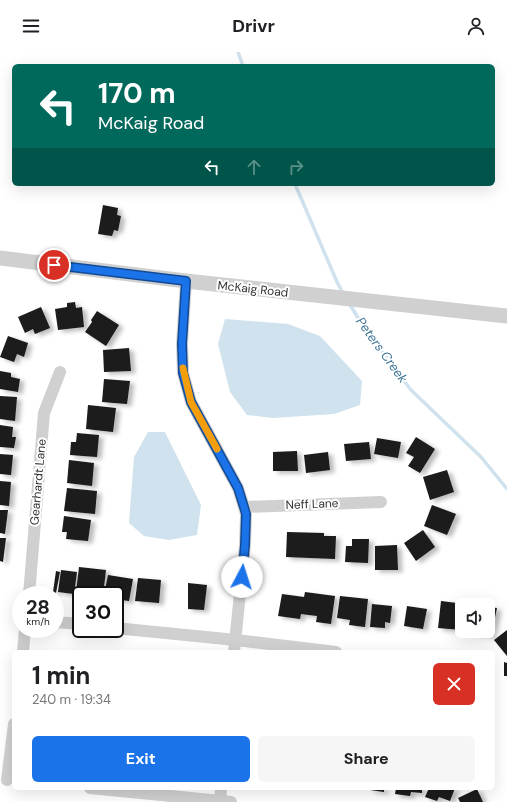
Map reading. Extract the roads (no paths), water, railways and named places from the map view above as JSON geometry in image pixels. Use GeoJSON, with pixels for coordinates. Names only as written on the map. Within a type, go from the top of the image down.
{"type":"FeatureCollection","features":[{"type":"Feature","properties":{"kind":"street","name":"McKaig Road"},"geometry":{"type":"LineString","coordinates":[[0,258],[186,281],[507,316]]}},
{"type":"Feature","properties":{"kind":"street"},"geometry":{"type":"LineString","coordinates":[[186,281],[182,344],[183,373],[191,402],[238,488],[246,514],[245,545],[235,646]]}},
{"type":"Feature","properties":{"kind":"street","name":"Gearhardt Lane"},"geometry":{"type":"LineString","coordinates":[[30,586],[44,413],[60,372]]}},
{"type":"Feature","properties":{"kind":"street","name":"Neff Lane"},"geometry":{"type":"LineString","coordinates":[[244,507],[381,502]]}},
{"type":"Feature","properties":{"kind":"street"},"geometry":{"type":"LineString","coordinates":[[124,629],[235,646],[302,650]]}},
{"type":"Feature","properties":{"kind":"street"},"geometry":{"type":"LineString","coordinates":[[23,650],[24,638]]}},
{"type":"Feature","properties":{"kind":"street"},"geometry":{"type":"LineString","coordinates":[[7,780],[12,740]]}},
{"type":"Feature","properties":{"kind":"street"},"geometry":{"type":"LineString","coordinates":[[109,790],[224,802],[221,790]]}},
{"type":"Feature","properties":{"kind":"water"},"geometry":{"type":"Polygon","coordinates":[[[225,319],[288,324],[320,336],[362,381],[360,405],[334,414],[273,418],[247,415],[230,392],[218,344],[225,319]]]}},
{"type":"Feature","properties":{"kind":"water"},"geometry":{"type":"Polygon","coordinates":[[[148,432],[165,432],[201,505],[197,535],[169,540],[144,536],[129,523],[134,457],[148,432]]]}},
{"type":"Feature","properties":{"kind":"waterway","name":"Peters Creek"},"geometry":{"type":"LineString","coordinates":[[238,52],[242,64]]}},
{"type":"Feature","properties":{"kind":"waterway","name":"Peters Creek"},"geometry":{"type":"LineString","coordinates":[[296,186],[344,295]]}},
{"type":"Feature","properties":{"kind":"waterway","name":"Peters Creek"},"geometry":{"type":"LineString","coordinates":[[349,303],[363,326],[411,390],[481,457],[507,489]]}}]}
